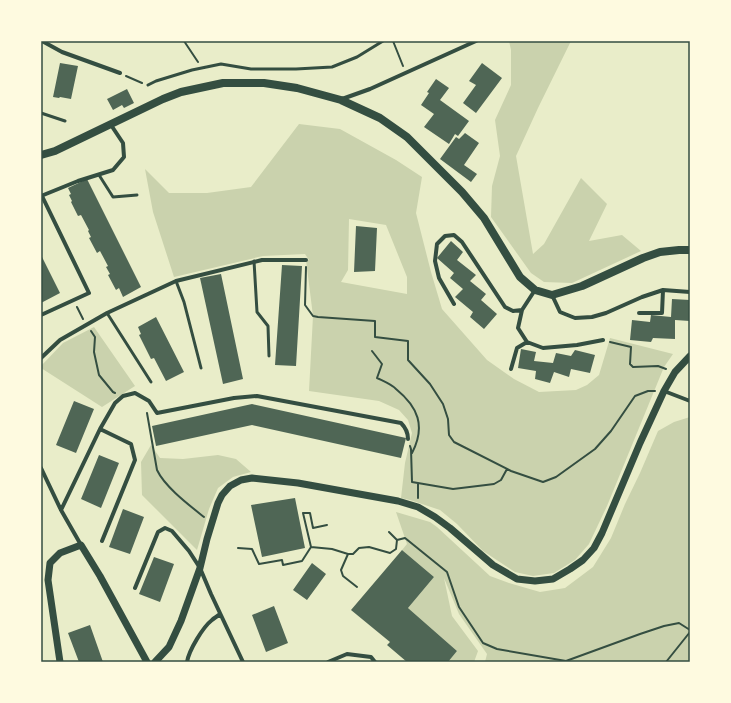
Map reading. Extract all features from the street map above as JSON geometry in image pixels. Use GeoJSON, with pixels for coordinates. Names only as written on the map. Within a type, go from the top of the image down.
{"type":"FeatureCollection","features":[{"type":"Feature","properties":{"kind":"main road"},"geometry":{"type":"LineString","coordinates":[[41,155],[56,151],[163,99],[181,92],[223,83],[264,83],[297,88],[341,100],[380,118],[407,137],[462,192],[484,218],[520,277],[535,290],[552,295],[582,286],[643,258],[660,252],[690,250]]}},
{"type":"Feature","properties":{"kind":"street"},"geometry":{"type":"LineString","coordinates":[[42,41],[62,52],[120,73]]}},
{"type":"Feature","properties":{"kind":"street"},"geometry":{"type":"LineString","coordinates":[[341,100],[370,89],[476,41]]}},
{"type":"Feature","properties":{"kind":"street"},"geometry":{"type":"LineString","coordinates":[[41,315],[89,293],[42,196],[78,181],[113,170],[124,156],[123,143],[111,125]]}},
{"type":"Feature","properties":{"kind":"street"},"geometry":{"type":"LineString","coordinates":[[454,304],[439,278],[435,261],[437,244],[445,236],[454,235],[462,242],[505,307],[513,311],[522,310]]}},
{"type":"Feature","properties":{"kind":"street"},"geometry":{"type":"LineString","coordinates":[[41,358],[60,340],[107,313],[176,281],[254,261],[306,260]]}},
{"type":"Feature","properties":{"kind":"street"},"geometry":{"type":"LineString","coordinates":[[535,290],[522,310],[518,328],[527,342],[543,348],[577,345],[603,340]]}},
{"type":"Feature","properties":{"kind":"street"},"geometry":{"type":"LineString","coordinates":[[552,295],[560,312],[575,318],[592,317],[606,313],[642,297],[663,290],[690,292]]}},
{"type":"Feature","properties":{"kind":"street"},"geometry":{"type":"LineString","coordinates":[[639,313],[662,313],[663,290]]}},
{"type":"Feature","properties":{"kind":"street"},"geometry":{"type":"LineString","coordinates":[[511,369],[517,348],[527,342]]}},
{"type":"Feature","properties":{"kind":"street"},"geometry":{"type":"LineString","coordinates":[[155,662],[169,647],[181,621],[200,568],[211,523],[218,503],[222,495],[230,486],[242,480],[252,478],[298,483],[398,501],[418,507],[445,524],[493,565],[518,579],[535,581],[553,578],[570,569],[583,560],[594,548],[602,534],[637,450],[664,391],[675,372],[690,356]]}},
{"type":"Feature","properties":{"kind":"street"},"geometry":{"type":"LineString","coordinates":[[664,391],[690,401]]}},
{"type":"Feature","properties":{"kind":"street"},"geometry":{"type":"LineString","coordinates":[[61,510],[114,403],[123,396],[135,393],[149,400],[157,413],[234,398],[257,396],[401,423],[408,432],[408,439]]}},
{"type":"Feature","properties":{"kind":"street"},"geometry":{"type":"LineString","coordinates":[[100,429],[131,444],[135,460],[102,541]]}},
{"type":"Feature","properties":{"kind":"street"},"geometry":{"type":"LineString","coordinates":[[41,468],[61,510],[100,576],[146,662]]}},
{"type":"Feature","properties":{"kind":"street"},"geometry":{"type":"LineString","coordinates":[[135,588],[158,532],[165,528],[172,531],[189,551],[200,568],[243,662]]}},
{"type":"Feature","properties":{"kind":"street"},"geometry":{"type":"LineString","coordinates":[[60,662],[48,580],[50,563],[60,553],[81,545]]}},
{"type":"Feature","properties":{"kind":"street"},"geometry":{"type":"LineString","coordinates":[[187,662],[198,636],[211,620],[220,614]]}},
{"type":"Feature","properties":{"kind":"street"},"geometry":{"type":"LineString","coordinates":[[328,662],[347,654],[370,657],[375,662]]}},
{"type":"Feature","properties":{"kind":"lane"},"geometry":{"type":"LineString","coordinates":[[148,85],[156,81],[221,64],[251,69],[332,67],[357,57],[383,41]]}},
{"type":"Feature","properties":{"kind":"lane"},"geometry":{"type":"LineString","coordinates":[[41,113],[65,121]]}},
{"type":"Feature","properties":{"kind":"lane"},"geometry":{"type":"LineString","coordinates":[[99,175],[113,197],[136,195]]}},
{"type":"Feature","properties":{"kind":"lane"},"geometry":{"type":"LineString","coordinates":[[254,261],[257,312],[268,326],[269,356]]}},
{"type":"Feature","properties":{"kind":"lane"},"geometry":{"type":"LineString","coordinates":[[176,281],[184,302],[201,368]]}},
{"type":"Feature","properties":{"kind":"lane"},"geometry":{"type":"LineString","coordinates":[[107,313],[151,382]]}},
{"type":"Feature","properties":{"kind":"path"},"geometry":{"type":"LineString","coordinates":[[184,41],[202,68]]}},
{"type":"Feature","properties":{"kind":"path"},"geometry":{"type":"LineString","coordinates":[[393,41],[406,73]]}},
{"type":"Feature","properties":{"kind":"path"},"geometry":{"type":"LineString","coordinates":[[306,260],[305,305],[313,316],[318,318],[376,320],[375,337],[408,341],[408,360],[430,384],[443,404],[448,419],[449,436],[454,442],[507,469],[543,482],[556,477],[595,448],[610,431],[635,396],[648,391],[664,391]]}},
{"type":"Feature","properties":{"kind":"path"},"geometry":{"type":"LineString","coordinates":[[74,300],[86,325],[95,337],[94,352],[99,375],[113,392],[123,396]]}},
{"type":"Feature","properties":{"kind":"path"},"geometry":{"type":"LineString","coordinates":[[603,340],[631,347],[630,364],[633,367],[658,366],[675,372]]}},
{"type":"Feature","properties":{"kind":"path"},"geometry":{"type":"LineString","coordinates":[[372,351],[382,364],[377,378],[395,388],[413,407],[419,423],[417,443],[411,454]]}},
{"type":"Feature","properties":{"kind":"path"},"geometry":{"type":"LineString","coordinates":[[145,398],[157,470],[160,477],[185,502],[211,523]]}},
{"type":"Feature","properties":{"kind":"path"},"geometry":{"type":"LineString","coordinates":[[408,439],[411,449],[412,482],[418,484],[453,489],[494,484],[501,480],[507,469]]}},
{"type":"Feature","properties":{"kind":"path"},"geometry":{"type":"LineString","coordinates":[[418,484],[418,507]]}},
{"type":"Feature","properties":{"kind":"path"},"geometry":{"type":"LineString","coordinates":[[238,548],[252,549],[259,564],[282,560],[284,565],[302,561],[311,547],[303,514],[310,513],[313,528],[327,526]]}},
{"type":"Feature","properties":{"kind":"path"},"geometry":{"type":"LineString","coordinates":[[389,532],[398,540]]}},
{"type":"Feature","properties":{"kind":"path"},"geometry":{"type":"LineString","coordinates":[[398,540],[405,538],[447,572],[459,607],[483,643],[497,649],[566,661],[640,634],[664,626],[680,623],[690,631],[666,662]]}},
{"type":"Feature","properties":{"kind":"path"},"geometry":{"type":"LineString","coordinates":[[311,547],[332,548],[348,554],[353,554],[359,548],[369,547],[390,553],[396,549],[398,540]]}},
{"type":"Feature","properties":{"kind":"path"},"geometry":{"type":"LineString","coordinates":[[348,554],[342,570],[343,576],[356,587]]}},
{"type":"Feature","properties":{"kind":"green space"},"geometry":{"type":"Polygon","coordinates":[[[509,41],[571,41],[516,156],[533,254],[544,244],[581,178],[607,204],[589,241],[622,235],[641,251],[572,283],[544,282],[531,273],[491,217],[492,186],[500,156],[495,120],[511,85],[511,50],[509,41]]]}},
{"type":"Feature","properties":{"kind":"green space"},"geometry":{"type":"Polygon","coordinates":[[[299,124],[340,129],[396,160],[422,177],[416,213],[442,309],[487,360],[514,379],[539,392],[576,390],[587,385],[599,375],[610,338],[673,354],[664,367],[607,506],[589,544],[575,560],[554,573],[533,576],[515,572],[483,551],[457,524],[440,510],[401,498],[405,463],[412,433],[408,420],[399,410],[379,401],[309,391],[313,316],[306,260],[309,260],[305,254],[263,256],[174,277],[153,212],[145,169],[169,193],[207,193],[251,187],[299,124]],[[349,219],[348,270],[341,282],[407,294],[407,277],[386,225],[349,219]]]}},
{"type":"Feature","properties":{"kind":"green space"},"geometry":{"type":"Polygon","coordinates":[[[94,327],[135,386],[102,407],[41,368],[41,366],[63,343],[94,327]]]}},
{"type":"Feature","properties":{"kind":"green space"},"geometry":{"type":"Polygon","coordinates":[[[690,417],[690,662],[485,662],[487,654],[459,614],[444,578],[452,616],[478,651],[474,662],[448,662],[457,651],[408,608],[434,577],[402,550],[407,544],[396,512],[430,522],[490,576],[540,592],[565,588],[593,567],[611,538],[658,431],[674,422],[690,417]]]}},
{"type":"Feature","properties":{"kind":"green space"},"geometry":{"type":"Polygon","coordinates":[[[151,445],[160,458],[183,459],[218,455],[236,459],[251,472],[233,477],[218,488],[209,509],[197,550],[142,495],[141,462],[151,445]]]}},
{"type":"Feature","properties":{"kind":"building"},"geometry":{"type":"Polygon","coordinates":[[[60,63],[78,66],[71,99],[53,97],[60,63]]]}},
{"type":"Feature","properties":{"kind":"building"},"geometry":{"type":"Polygon","coordinates":[[[482,63],[502,78],[476,113],[463,103],[476,85],[469,81],[482,63]]]}},
{"type":"Feature","properties":{"kind":"building"},"geometry":{"type":"Polygon","coordinates":[[[436,79],[449,88],[440,100],[469,121],[458,136],[455,134],[449,144],[424,127],[434,114],[421,105],[429,93],[427,92],[436,79]]]}},
{"type":"Feature","properties":{"kind":"building"},"geometry":{"type":"Polygon","coordinates":[[[127,89],[134,103],[124,108],[122,105],[113,110],[107,99],[127,89]]]}},
{"type":"Feature","properties":{"kind":"building"},"geometry":{"type":"Polygon","coordinates":[[[465,133],[479,143],[464,165],[477,174],[471,182],[440,159],[456,137],[459,139],[465,133]]]}},
{"type":"Feature","properties":{"kind":"building"},"geometry":{"type":"Polygon","coordinates":[[[87,179],[141,287],[123,297],[119,288],[116,290],[108,275],[110,274],[106,267],[108,266],[100,251],[97,253],[89,238],[91,237],[88,231],[89,230],[81,215],[78,216],[71,202],[72,201],[69,195],[71,194],[68,188],[87,179]]]}},
{"type":"Feature","properties":{"kind":"building"},"geometry":{"type":"Polygon","coordinates":[[[356,226],[377,228],[375,271],[354,272],[356,226]]]}},
{"type":"Feature","properties":{"kind":"building"},"geometry":{"type":"Polygon","coordinates":[[[451,241],[463,252],[457,260],[476,275],[470,281],[486,294],[481,300],[497,314],[484,329],[470,317],[473,312],[455,297],[463,289],[450,278],[454,273],[437,258],[451,241]]]}},
{"type":"Feature","properties":{"kind":"building"},"geometry":{"type":"Polygon","coordinates":[[[41,255],[60,293],[41,303],[41,255]]]}},
{"type":"Feature","properties":{"kind":"building"},"geometry":{"type":"Polygon","coordinates":[[[282,265],[302,266],[296,366],[275,365],[282,265]]]}},
{"type":"Feature","properties":{"kind":"building"},"geometry":{"type":"Polygon","coordinates":[[[221,274],[243,379],[223,384],[200,278],[221,274]]]}},
{"type":"Feature","properties":{"kind":"building"},"geometry":{"type":"Polygon","coordinates":[[[672,299],[690,300],[690,321],[675,320],[675,339],[653,338],[651,342],[630,340],[632,320],[650,322],[651,315],[671,317],[672,299]]]}},
{"type":"Feature","properties":{"kind":"building"},"geometry":{"type":"Polygon","coordinates":[[[156,317],[184,372],[166,381],[154,358],[151,359],[139,335],[141,334],[138,327],[156,317]]]}},
{"type":"Feature","properties":{"kind":"building"},"geometry":{"type":"Polygon","coordinates":[[[521,349],[536,352],[534,361],[553,363],[556,353],[571,356],[575,350],[595,355],[590,373],[571,369],[569,377],[554,372],[550,383],[535,379],[536,371],[518,368],[521,349]]]}},
{"type":"Feature","properties":{"kind":"building"},"geometry":{"type":"Polygon","coordinates":[[[74,401],[94,409],[76,453],[56,445],[74,401]]]}},
{"type":"Feature","properties":{"kind":"building"},"geometry":{"type":"Polygon","coordinates":[[[252,404],[406,438],[401,458],[252,425],[156,446],[152,426],[252,404]]]}},
{"type":"Feature","properties":{"kind":"building"},"geometry":{"type":"Polygon","coordinates":[[[99,455],[119,463],[101,508],[81,499],[99,455]]]}},
{"type":"Feature","properties":{"kind":"building"},"geometry":{"type":"Polygon","coordinates":[[[295,498],[305,548],[262,557],[251,505],[295,498]]]}},
{"type":"Feature","properties":{"kind":"building"},"geometry":{"type":"Polygon","coordinates":[[[123,509],[144,517],[130,554],[109,547],[123,509]]]}},
{"type":"Feature","properties":{"kind":"building"},"geometry":{"type":"Polygon","coordinates":[[[402,550],[434,577],[408,608],[457,651],[448,662],[407,662],[387,645],[390,642],[351,610],[402,550]]]}},
{"type":"Feature","properties":{"kind":"building"},"geometry":{"type":"Polygon","coordinates":[[[154,557],[174,564],[160,602],[139,594],[154,557]]]}},
{"type":"Feature","properties":{"kind":"building"},"geometry":{"type":"Polygon","coordinates":[[[312,563],[326,574],[307,600],[293,590],[312,563]]]}},
{"type":"Feature","properties":{"kind":"building"},"geometry":{"type":"Polygon","coordinates":[[[274,606],[288,643],[266,652],[252,615],[274,606]]]}},
{"type":"Feature","properties":{"kind":"building"},"geometry":{"type":"Polygon","coordinates":[[[90,625],[103,662],[79,662],[68,633],[90,625]]]}}]}
